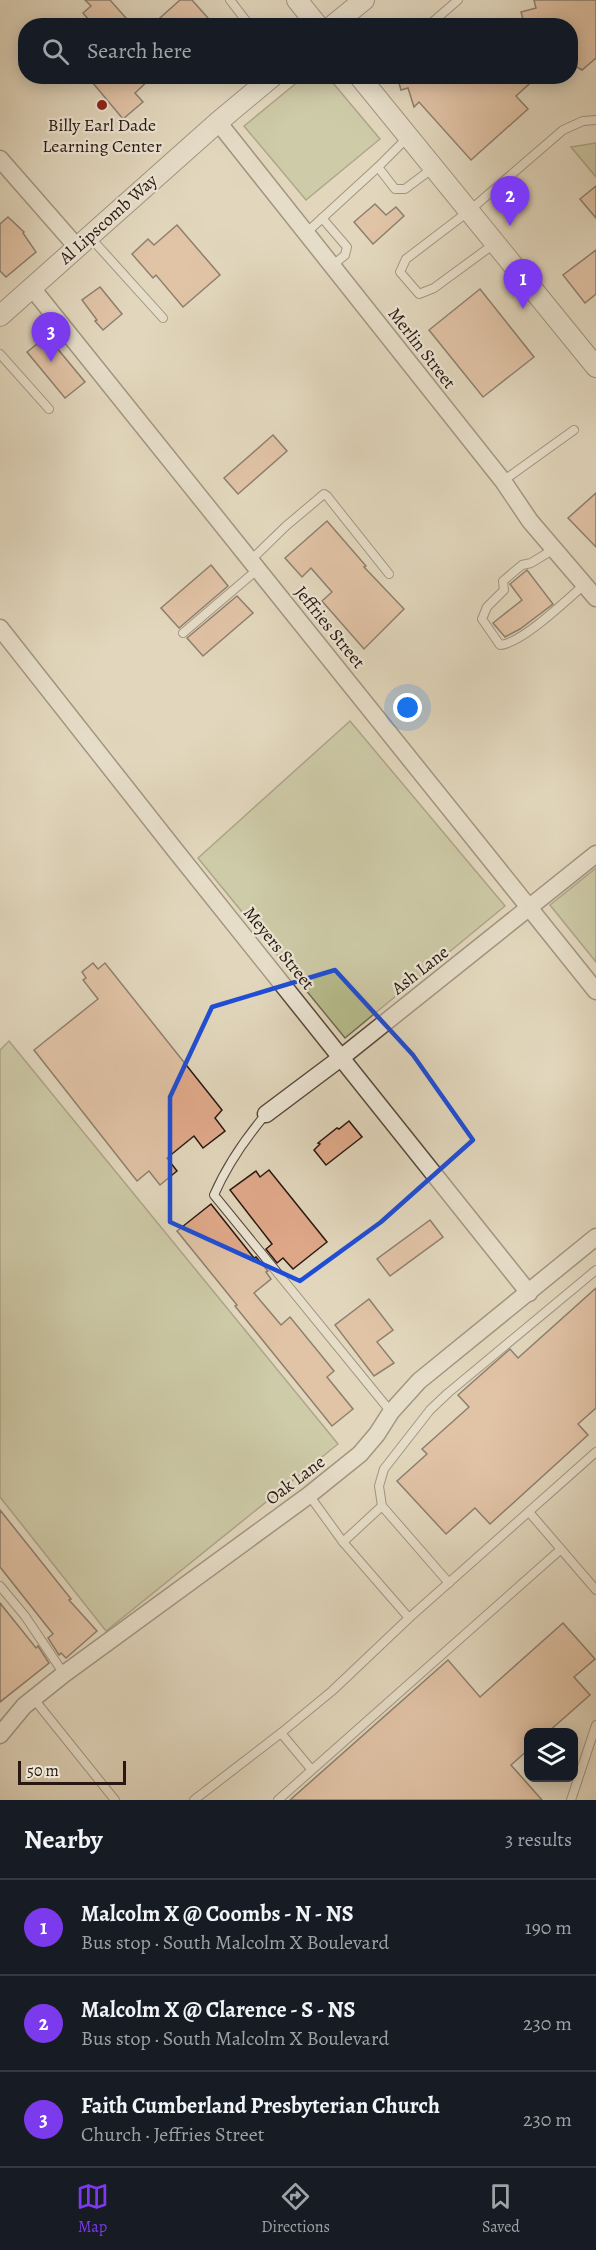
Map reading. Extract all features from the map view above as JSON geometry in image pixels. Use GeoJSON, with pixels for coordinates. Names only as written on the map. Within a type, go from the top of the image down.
{"type":"FeatureCollection","features":[{"type":"Feature","properties":{"kind":"street"},"geometry":{"type":"LineString","coordinates":[[297,0],[312,18]]}},
{"type":"Feature","properties":{"kind":"street"},"geometry":{"type":"LineString","coordinates":[[342,18],[364,0]]}},
{"type":"Feature","properties":{"kind":"street","name":"Al Lipscomb Way"},"geometry":{"type":"LineString","coordinates":[[0,316],[263,84]]}},
{"type":"Feature","properties":{"kind":"street"},"geometry":{"type":"LineString","coordinates":[[366,84],[595,365]]}},
{"type":"Feature","properties":{"kind":"street","name":"Merlin Street"},"geometry":{"type":"LineString","coordinates":[[218,122],[503,481],[530,521],[596,598]]}},
{"type":"Feature","properties":{"kind":"street"},"geometry":{"type":"LineString","coordinates":[[0,159],[83,242]]}},
{"type":"Feature","properties":{"kind":"street","name":"Jeffries Street"},"geometry":{"type":"LineString","coordinates":[[32,288],[596,991]]}},
{"type":"Feature","properties":{"kind":"street","name":"Meyers Street"},"geometry":{"type":"LineString","coordinates":[[0,628],[529,1293]]}},
{"type":"Feature","properties":{"kind":"street","name":"Ash Lane"},"geometry":{"type":"LineString","coordinates":[[266,1114],[342,1057],[596,854]]}},
{"type":"Feature","properties":{"kind":"street","name":"Oak Lane"},"geometry":{"type":"LineString","coordinates":[[0,1734],[12,1718],[33,1698],[309,1495],[360,1454],[377,1434],[391,1412],[419,1381],[596,1237]]}},
{"type":"Feature","properties":{"kind":"lane"},"geometry":{"type":"LineString","coordinates":[[230,0],[244,18]]}},
{"type":"Feature","properties":{"kind":"lane"},"geometry":{"type":"LineString","coordinates":[[437,18],[458,0]]}},
{"type":"Feature","properties":{"kind":"lane"},"geometry":{"type":"LineString","coordinates":[[494,244],[434,288],[419,294],[400,272],[406,260],[469,211],[563,130],[584,121],[596,120]]}},
{"type":"Feature","properties":{"kind":"lane"},"geometry":{"type":"LineString","coordinates":[[306,233],[408,136]]}},
{"type":"Feature","properties":{"kind":"lane"},"geometry":{"type":"LineString","coordinates":[[378,167],[395,189],[405,189],[434,168]]}},
{"type":"Feature","properties":{"kind":"lane"},"geometry":{"type":"LineString","coordinates":[[322,218],[347,247],[345,255],[332,266]]}},
{"type":"Feature","properties":{"kind":"lane"},"geometry":{"type":"LineString","coordinates":[[83,242],[163,318]]}},
{"type":"Feature","properties":{"kind":"lane"},"geometry":{"type":"LineString","coordinates":[[0,354],[49,409]]}},
{"type":"Feature","properties":{"kind":"lane"},"geometry":{"type":"LineString","coordinates":[[503,481],[574,430]]}},
{"type":"Feature","properties":{"kind":"lane"},"geometry":{"type":"LineString","coordinates":[[183,633],[255,564],[286,526],[324,494],[389,574]]}},
{"type":"Feature","properties":{"kind":"lane"},"geometry":{"type":"LineString","coordinates":[[555,549],[531,563],[522,565],[503,581],[504,590],[487,607],[482,619],[500,645],[509,645],[550,615],[585,584]]}},
{"type":"Feature","properties":{"kind":"lane"},"geometry":{"type":"LineString","coordinates":[[266,1114],[244,1141],[214,1195],[391,1412]]}},
{"type":"Feature","properties":{"kind":"lane"},"geometry":{"type":"LineString","coordinates":[[449,1583],[382,1506],[379,1486],[384,1469],[430,1410],[448,1393],[596,1270]]}},
{"type":"Feature","properties":{"kind":"lane"},"geometry":{"type":"LineString","coordinates":[[194,1800],[332,1691],[409,1618],[596,1452]]}},
{"type":"Feature","properties":{"kind":"lane"},"geometry":{"type":"LineString","coordinates":[[309,1495],[343,1542],[409,1618]]}},
{"type":"Feature","properties":{"kind":"lane"},"geometry":{"type":"LineString","coordinates":[[343,1542],[382,1506]]}},
{"type":"Feature","properties":{"kind":"lane"},"geometry":{"type":"LineString","coordinates":[[528,1512],[596,1590]]}},
{"type":"Feature","properties":{"kind":"lane"},"geometry":{"type":"LineString","coordinates":[[278,1800],[560,1550]]}},
{"type":"Feature","properties":{"kind":"lane"},"geometry":{"type":"LineString","coordinates":[[0,1586],[25,1616],[64,1674]]}},
{"type":"Feature","properties":{"kind":"lane"},"geometry":{"type":"LineString","coordinates":[[33,1698],[115,1800]]}},
{"type":"Feature","properties":{"kind":"lane"},"geometry":{"type":"LineString","coordinates":[[571,1800],[596,1725]]}},
{"type":"Feature","properties":{"kind":"lane"},"geometry":{"type":"LineString","coordinates":[[280,1734],[311,1770]]}},
{"type":"Feature","properties":{"kind":"highlighted area"},"geometry":{"type":"Polygon","coordinates":[[[335,970],[413,1055],[473,1140],[381,1222],[300,1281],[170,1222],[170,1097],[212,1007],[335,970]]]}},
{"type":"Feature","properties":{"kind":"green space"},"geometry":{"type":"Polygon","coordinates":[[[295,84],[334,84],[380,139],[306,200],[244,126],[295,84]]]}},
{"type":"Feature","properties":{"kind":"green space"},"geometry":{"type":"Polygon","coordinates":[[[596,143],[596,177],[571,147],[596,143]]]}},
{"type":"Feature","properties":{"kind":"green space"},"geometry":{"type":"Polygon","coordinates":[[[350,721],[505,906],[345,1038],[198,858],[350,721]]]}},
{"type":"Feature","properties":{"kind":"green space"},"geometry":{"type":"Polygon","coordinates":[[[596,868],[596,962],[550,905],[596,868]]]}},
{"type":"Feature","properties":{"kind":"green space"},"geometry":{"type":"Polygon","coordinates":[[[9,1041],[338,1444],[106,1631],[0,1497],[0,1050],[9,1041]]]}},
{"type":"Feature","properties":{"kind":"building"},"geometry":{"type":"Polygon","coordinates":[[[85,0],[110,0],[126,18],[87,18],[83,13],[91,6],[85,0]]]}},
{"type":"Feature","properties":{"kind":"building"},"geometry":{"type":"Polygon","coordinates":[[[180,0],[192,0],[208,18],[160,18],[180,0]]]}},
{"type":"Feature","properties":{"kind":"building"},"geometry":{"type":"Polygon","coordinates":[[[534,0],[596,0],[596,58],[582,70],[578,68],[578,18],[523,18],[521,12],[536,8],[534,0]]]}},
{"type":"Feature","properties":{"kind":"building"},"geometry":{"type":"Polygon","coordinates":[[[94,84],[145,84],[135,93],[143,102],[123,119],[94,84]]]}},
{"type":"Feature","properties":{"kind":"building"},"geometry":{"type":"Polygon","coordinates":[[[399,84],[529,84],[516,96],[528,109],[471,160],[419,102],[414,107],[408,88],[401,90],[399,84]]]}},
{"type":"Feature","properties":{"kind":"building"},"geometry":{"type":"Polygon","coordinates":[[[596,186],[596,218],[580,199],[596,186]]]}},
{"type":"Feature","properties":{"kind":"building"},"geometry":{"type":"Polygon","coordinates":[[[375,204],[386,215],[396,207],[404,216],[373,244],[354,222],[375,204]]]}},
{"type":"Feature","properties":{"kind":"building"},"geometry":{"type":"Polygon","coordinates":[[[8,217],[24,232],[36,252],[6,277],[0,271],[0,224],[8,217]]]}},
{"type":"Feature","properties":{"kind":"building"},"geometry":{"type":"Polygon","coordinates":[[[177,225],[220,275],[183,307],[156,275],[153,278],[132,254],[148,239],[154,245],[177,225]]]}},
{"type":"Feature","properties":{"kind":"building"},"geometry":{"type":"Polygon","coordinates":[[[596,250],[596,294],[585,303],[563,275],[596,250]]]}},
{"type":"Feature","properties":{"kind":"building"},"geometry":{"type":"Polygon","coordinates":[[[100,287],[122,314],[103,330],[82,300],[100,287]]]}},
{"type":"Feature","properties":{"kind":"building"},"geometry":{"type":"Polygon","coordinates":[[[480,289],[534,357],[483,397],[429,330],[480,289]]]}},
{"type":"Feature","properties":{"kind":"building"},"geometry":{"type":"Polygon","coordinates":[[[47,336],[85,382],[65,398],[27,352],[47,336]]]}},
{"type":"Feature","properties":{"kind":"building"},"geometry":{"type":"Polygon","coordinates":[[[273,435],[287,451],[238,494],[224,478],[273,435]]]}},
{"type":"Feature","properties":{"kind":"building"},"geometry":{"type":"Polygon","coordinates":[[[596,493],[596,547],[568,518],[596,493]]]}},
{"type":"Feature","properties":{"kind":"building"},"geometry":{"type":"Polygon","coordinates":[[[327,521],[366,566],[364,567],[404,609],[364,649],[322,601],[332,592],[311,568],[302,577],[285,558],[327,521]]]}},
{"type":"Feature","properties":{"kind":"building"},"geometry":{"type":"Polygon","coordinates":[[[211,565],[228,586],[179,628],[161,608],[211,565]]]}},
{"type":"Feature","properties":{"kind":"building"},"geometry":{"type":"Polygon","coordinates":[[[527,570],[553,604],[520,629],[505,637],[493,623],[522,600],[510,584],[527,570]]]}},
{"type":"Feature","properties":{"kind":"building"},"geometry":{"type":"Polygon","coordinates":[[[237,596],[253,613],[203,656],[187,638],[237,596]]]}},
{"type":"Feature","properties":{"kind":"building"},"geometry":{"type":"Polygon","coordinates":[[[93,963],[98,969],[105,963],[222,1110],[215,1118],[225,1131],[203,1148],[194,1136],[167,1158],[177,1171],[160,1185],[149,1171],[137,1181],[34,1050],[98,999],[83,980],[86,978],[82,972],[93,963]]]}},
{"type":"Feature","properties":{"kind":"building"},"geometry":{"type":"Polygon","coordinates":[[[349,1121],[362,1137],[326,1165],[314,1150],[320,1144],[318,1143],[349,1121]]]}},
{"type":"Feature","properties":{"kind":"building"},"geometry":{"type":"Polygon","coordinates":[[[269,1170],[327,1242],[293,1269],[283,1258],[277,1263],[266,1249],[272,1244],[230,1190],[256,1171],[260,1177],[269,1170]]]}},
{"type":"Feature","properties":{"kind":"building"},"geometry":{"type":"Polygon","coordinates":[[[211,1204],[254,1258],[256,1257],[268,1271],[266,1272],[271,1279],[254,1293],[281,1325],[290,1317],[334,1371],[327,1377],[353,1409],[332,1426],[177,1231],[211,1204]]]}},
{"type":"Feature","properties":{"kind":"building"},"geometry":{"type":"Polygon","coordinates":[[[430,1220],[443,1237],[390,1276],[377,1259],[430,1220]]]}},
{"type":"Feature","properties":{"kind":"building"},"geometry":{"type":"Polygon","coordinates":[[[596,1288],[596,1408],[578,1424],[588,1435],[490,1524],[475,1508],[446,1534],[397,1481],[427,1454],[422,1449],[469,1407],[458,1395],[510,1349],[518,1358],[596,1288]]]}},
{"type":"Feature","properties":{"kind":"building"},"geometry":{"type":"Polygon","coordinates":[[[369,1299],[393,1330],[377,1342],[394,1363],[374,1376],[335,1325],[369,1299]]]}},
{"type":"Feature","properties":{"kind":"building"},"geometry":{"type":"Polygon","coordinates":[[[0,1510],[71,1599],[69,1600],[97,1631],[66,1658],[61,1653],[59,1655],[48,1638],[53,1634],[0,1567],[0,1510]]]}},
{"type":"Feature","properties":{"kind":"building"},"geometry":{"type":"Polygon","coordinates":[[[0,1603],[36,1648],[38,1646],[49,1663],[0,1702],[0,1603]]]}},
{"type":"Feature","properties":{"kind":"building"},"geometry":{"type":"Polygon","coordinates":[[[563,1623],[595,1659],[574,1677],[590,1695],[553,1728],[524,1728],[524,1754],[511,1765],[542,1800],[290,1800],[448,1660],[480,1697],[563,1623]]]}},
{"type":"Feature","properties":{"kind":"place","name":"Billy Earl Dade Learning Center"},"geometry":{"type":"Point","coordinates":[102,105]}},
{"type":"Feature","properties":{"kind":"place","name":"Malcolm X @ Clarence - S - NS"},"geometry":{"type":"Point","coordinates":[510,226]}},
{"type":"Feature","properties":{"kind":"place","name":"Malcolm X @ Coombs - N - NS"},"geometry":{"type":"Point","coordinates":[523,309]}},
{"type":"Feature","properties":{"kind":"place","name":"Faith Cumberland Presbyterian Church"},"geometry":{"type":"Point","coordinates":[51,362]}}]}
